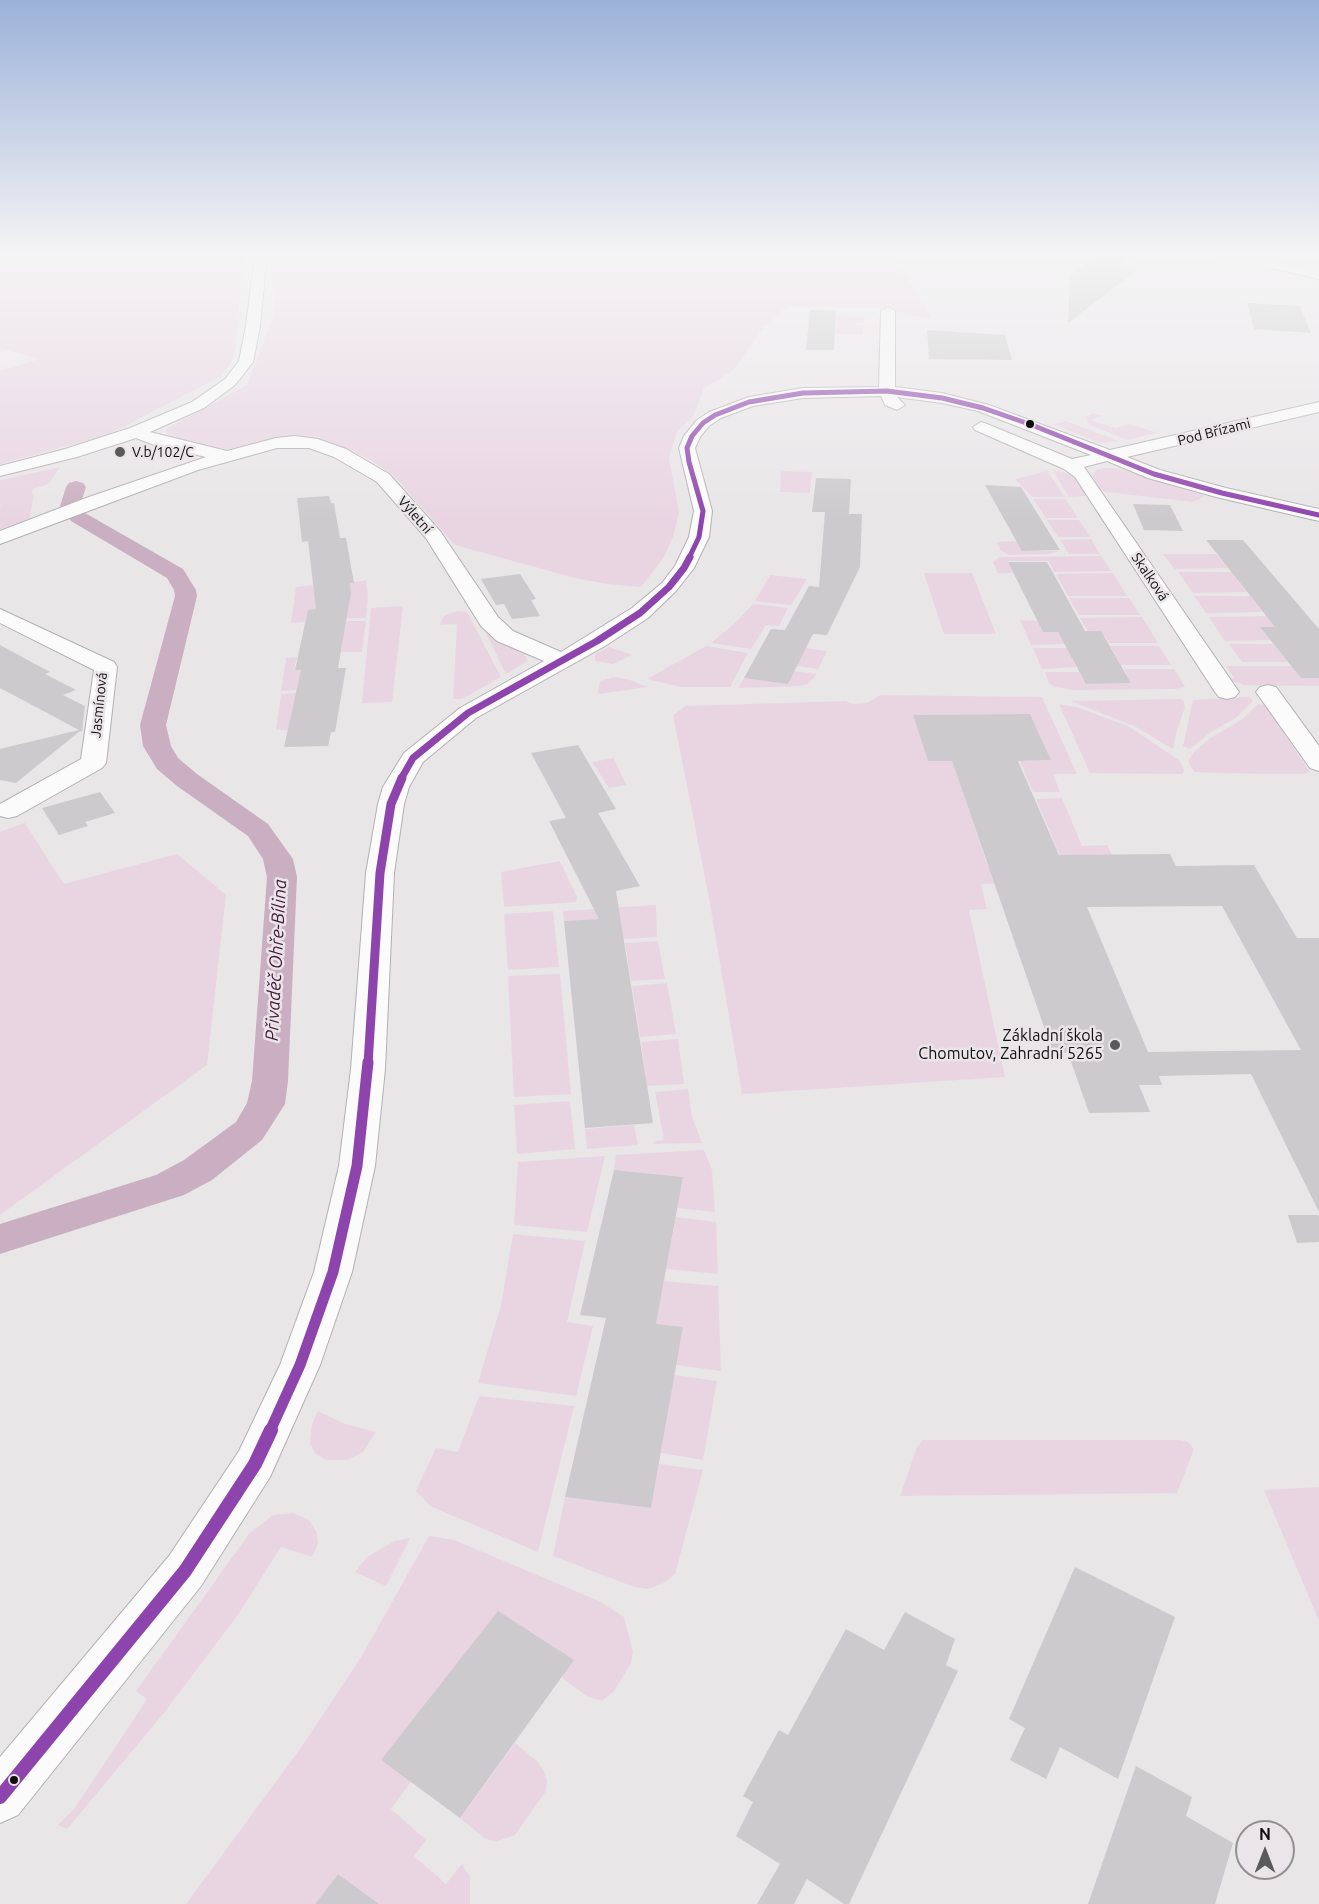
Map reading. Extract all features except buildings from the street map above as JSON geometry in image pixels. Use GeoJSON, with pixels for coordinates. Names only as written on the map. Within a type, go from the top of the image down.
{"type":"FeatureCollection","features":[{"type":"Feature","properties":{"kind":"street"},"geometry":{"type":"LineString","coordinates":[[0,471],[71,453],[136,432],[198,405],[238,374],[246,362],[250,342]]}},
{"type":"Feature","properties":{"kind":"street"},"geometry":{"type":"LineString","coordinates":[[888,342],[887,390],[892,403],[937,414]]}},
{"type":"Feature","properties":{"kind":"street"},"geometry":{"type":"LineString","coordinates":[[0,1797],[185,1571],[255,1464],[300,1365],[333,1272],[357,1166],[368,1069],[380,873],[391,804],[396,787],[413,758],[468,713],[562,661],[640,613],[669,586],[684,568],[699,537],[703,511],[687,448],[692,436],[703,423],[730,408],[769,398],[837,390],[887,390],[963,403],[1032,425],[1154,474],[1217,492],[1319,514]]}},
{"type":"Feature","properties":{"kind":"street","name":"Pod Břízami"},"geometry":{"type":"LineString","coordinates":[[1109,456],[1319,407]]}},
{"type":"Feature","properties":{"kind":"street","name":"Skalková"},"geometry":{"type":"LineString","coordinates":[[969,422],[1070,465],[1081,473],[1227,692]]}},
{"type":"Feature","properties":{"kind":"street"},"geometry":{"type":"LineString","coordinates":[[136,432],[160,441],[228,456]]}},
{"type":"Feature","properties":{"kind":"street","name":"Výletní"},"geometry":{"type":"LineString","coordinates":[[0,538],[92,502],[276,442],[304,442],[324,446],[383,478],[433,535],[489,621],[505,636],[562,661]]}},
{"type":"Feature","properties":{"kind":"street"},"geometry":{"type":"LineString","coordinates":[[1070,465],[1109,456]]}},
{"type":"Feature","properties":{"kind":"street","name":"Jasmínová"},"geometry":{"type":"LineString","coordinates":[[0,615],[106,667],[93,763],[8,810]]}},
{"type":"Feature","properties":{"kind":"street"},"geometry":{"type":"LineString","coordinates":[[1268,692],[1319,764]]}},
{"type":"Feature","properties":{"kind":"shaded area"},"geometry":{"type":"Polygon","coordinates":[[[0,342],[236,342],[231,363],[221,376],[108,435],[0,464],[0,371],[39,359],[0,348],[0,342]]]}},
{"type":"Feature","properties":{"kind":"shaded area"},"geometry":{"type":"Polygon","coordinates":[[[263,342],[753,342],[733,371],[704,388],[693,417],[677,432],[669,458],[679,513],[674,534],[664,557],[641,587],[575,578],[455,545],[394,476],[369,459],[340,446],[291,436],[276,438],[242,449],[216,448],[174,439],[166,433],[166,429],[247,385],[263,342]]]}},
{"type":"Feature","properties":{"kind":"shaded area"},"geometry":{"type":"Polygon","coordinates":[[[1093,413],[1103,416],[1091,420],[1115,428],[1130,424],[1157,433],[1127,440],[1088,424],[1086,417],[1093,413]]]}},
{"type":"Feature","properties":{"kind":"shaded area"},"geometry":{"type":"Polygon","coordinates":[[[1066,421],[1119,441],[1099,443],[1053,424],[1066,421]]]}},
{"type":"Feature","properties":{"kind":"shaded area"},"geometry":{"type":"Polygon","coordinates":[[[60,467],[49,484],[33,489],[31,523],[0,535],[0,506],[3,506],[0,505],[0,480],[60,467]]]}},
{"type":"Feature","properties":{"kind":"shaded area"},"geometry":{"type":"Polygon","coordinates":[[[1118,468],[1205,496],[1193,502],[1107,492],[1100,490],[1092,476],[1096,470],[1118,468]]]}},
{"type":"Feature","properties":{"kind":"shaded area"},"geometry":{"type":"Polygon","coordinates":[[[1053,470],[1075,475],[1087,496],[1069,497],[1053,470]]]}},
{"type":"Feature","properties":{"kind":"shaded area"},"geometry":{"type":"Polygon","coordinates":[[[781,471],[812,472],[810,493],[780,492],[781,471]]]}},
{"type":"Feature","properties":{"kind":"shaded area"},"geometry":{"type":"Polygon","coordinates":[[[1047,471],[1065,497],[1032,497],[1015,479],[1047,471]]]}},
{"type":"Feature","properties":{"kind":"shaded area"},"geometry":{"type":"Polygon","coordinates":[[[1033,499],[1065,499],[1078,518],[1046,518],[1033,499]]]}},
{"type":"Feature","properties":{"kind":"shaded area"},"geometry":{"type":"Polygon","coordinates":[[[1047,520],[1079,520],[1090,537],[1058,537],[1047,520]]]}},
{"type":"Feature","properties":{"kind":"shaded area"},"geometry":{"type":"Polygon","coordinates":[[[1091,539],[1100,554],[1069,554],[1060,540],[1091,539]]]}},
{"type":"Feature","properties":{"kind":"shaded area"},"geometry":{"type":"Polygon","coordinates":[[[1017,541],[1023,551],[1060,551],[1048,554],[1009,555],[1001,551],[996,542],[1017,541]]]}},
{"type":"Feature","properties":{"kind":"shaded area"},"geometry":{"type":"Polygon","coordinates":[[[1163,554],[1216,554],[1228,568],[1175,569],[1163,554]]]}},
{"type":"Feature","properties":{"kind":"shaded area"},"geometry":{"type":"Polygon","coordinates":[[[1101,556],[1111,571],[1054,572],[1049,561],[1008,561],[1013,573],[998,573],[993,562],[999,557],[1101,556]]]}},
{"type":"Feature","properties":{"kind":"shaded area"},"geometry":{"type":"Polygon","coordinates":[[[1178,572],[1231,572],[1247,592],[1193,593],[1178,572]]]}},
{"type":"Feature","properties":{"kind":"shaded area"},"geometry":{"type":"Polygon","coordinates":[[[924,573],[972,573],[996,634],[944,634],[924,573]]]}},
{"type":"Feature","properties":{"kind":"shaded area"},"geometry":{"type":"Polygon","coordinates":[[[1113,573],[1127,596],[1068,596],[1056,574],[1113,573]]]}},
{"type":"Feature","properties":{"kind":"shaded area"},"geometry":{"type":"Polygon","coordinates":[[[770,575],[807,579],[791,605],[755,601],[770,575]]]}},
{"type":"Feature","properties":{"kind":"shaded area"},"geometry":{"type":"Polygon","coordinates":[[[366,580],[368,596],[366,618],[343,618],[345,608],[308,610],[305,622],[291,623],[296,587],[313,585],[315,596],[351,592],[350,583],[366,580]]]}},
{"type":"Feature","properties":{"kind":"shaded area"},"geometry":{"type":"Polygon","coordinates":[[[1194,596],[1250,596],[1263,612],[1206,613],[1194,596]]]}},
{"type":"Feature","properties":{"kind":"shaded area"},"geometry":{"type":"Polygon","coordinates":[[[1069,598],[1129,598],[1140,615],[1079,615],[1069,598]]]}},
{"type":"Feature","properties":{"kind":"shaded area"},"geometry":{"type":"Polygon","coordinates":[[[753,604],[788,608],[779,626],[766,625],[751,649],[711,643],[734,624],[753,604]]]}},
{"type":"Feature","properties":{"kind":"shaded area"},"geometry":{"type":"Polygon","coordinates":[[[403,606],[392,702],[362,703],[371,608],[403,606]]]}},
{"type":"Feature","properties":{"kind":"shaded area"},"geometry":{"type":"Polygon","coordinates":[[[457,611],[467,612],[501,677],[462,699],[453,699],[457,624],[439,625],[444,616],[457,611]]]}},
{"type":"Feature","properties":{"kind":"shaded area"},"geometry":{"type":"Polygon","coordinates":[[[1267,616],[1275,627],[1261,627],[1271,640],[1225,641],[1209,617],[1267,616]]]}},
{"type":"Feature","properties":{"kind":"shaded area"},"geometry":{"type":"Polygon","coordinates":[[[1142,617],[1158,643],[1109,643],[1101,631],[1088,631],[1080,618],[1142,617]]]}},
{"type":"Feature","properties":{"kind":"shaded area"},"geometry":{"type":"Polygon","coordinates":[[[1020,620],[1038,621],[1058,632],[1065,644],[1031,645],[1020,620]]]}},
{"type":"Feature","properties":{"kind":"shaded area"},"geometry":{"type":"Polygon","coordinates":[[[347,621],[366,621],[362,652],[341,652],[343,645],[339,645],[341,630],[345,629],[347,621]]]}},
{"type":"Feature","properties":{"kind":"shaded area"},"geometry":{"type":"Polygon","coordinates":[[[483,627],[500,641],[525,655],[528,661],[506,674],[483,627]]]}},
{"type":"Feature","properties":{"kind":"shaded area"},"geometry":{"type":"Polygon","coordinates":[[[1229,644],[1274,644],[1288,662],[1242,662],[1229,644]]]}},
{"type":"Feature","properties":{"kind":"shaded area"},"geometry":{"type":"Polygon","coordinates":[[[706,646],[748,653],[730,687],[680,687],[647,679],[706,646]]]}},
{"type":"Feature","properties":{"kind":"shaded area"},"geometry":{"type":"Polygon","coordinates":[[[1110,646],[1159,646],[1171,665],[1121,665],[1110,646]]]}},
{"type":"Feature","properties":{"kind":"shaded area"},"geometry":{"type":"Polygon","coordinates":[[[609,647],[632,655],[613,664],[595,661],[595,654],[609,647]]]}},
{"type":"Feature","properties":{"kind":"shaded area"},"geometry":{"type":"Polygon","coordinates":[[[805,648],[827,651],[818,669],[796,666],[805,648]]]}},
{"type":"Feature","properties":{"kind":"shaded area"},"geometry":{"type":"Polygon","coordinates":[[[1033,648],[1067,648],[1077,667],[1042,669],[1033,648]]]}},
{"type":"Feature","properties":{"kind":"shaded area"},"geometry":{"type":"Polygon","coordinates":[[[297,657],[294,670],[302,670],[297,690],[281,691],[286,658],[297,657]]]}},
{"type":"Feature","properties":{"kind":"shaded area"},"geometry":{"type":"Polygon","coordinates":[[[1226,666],[1292,666],[1301,678],[1319,678],[1319,686],[1244,685],[1226,679],[1234,678],[1226,666]]]}},
{"type":"Feature","properties":{"kind":"shaded area"},"geometry":{"type":"Polygon","coordinates":[[[1124,669],[1174,669],[1185,687],[1072,690],[1053,686],[1049,683],[1045,672],[1079,672],[1086,684],[1131,683],[1124,669]]]}},
{"type":"Feature","properties":{"kind":"shaded area"},"geometry":{"type":"Polygon","coordinates":[[[794,671],[817,674],[808,684],[800,686],[738,688],[744,678],[787,683],[794,671]]]}},
{"type":"Feature","properties":{"kind":"shaded area"},"geometry":{"type":"Polygon","coordinates":[[[614,677],[647,687],[599,694],[600,681],[614,677]]]}},
{"type":"Feature","properties":{"kind":"shaded area"},"geometry":{"type":"Polygon","coordinates":[[[296,693],[288,730],[276,730],[281,694],[296,693]]]}},
{"type":"Feature","properties":{"kind":"shaded area"},"geometry":{"type":"Polygon","coordinates":[[[880,695],[1042,697],[1077,774],[1053,774],[1060,792],[1033,792],[1020,761],[1051,760],[1030,714],[913,715],[928,761],[952,761],[988,867],[1009,867],[1015,883],[981,884],[987,909],[969,910],[1005,1077],[742,1094],[709,898],[673,715],[686,706],[846,701],[854,704],[867,703],[880,695]]]}},
{"type":"Feature","properties":{"kind":"shaded area"},"geometry":{"type":"Polygon","coordinates":[[[1249,697],[1253,701],[1236,718],[1211,732],[1190,749],[1183,746],[1193,700],[1249,697]]]}},
{"type":"Feature","properties":{"kind":"shaded area"},"geometry":{"type":"Polygon","coordinates":[[[1180,699],[1184,701],[1185,707],[1173,749],[1136,727],[1071,701],[1180,699]]]}},
{"type":"Feature","properties":{"kind":"shaded area"},"geometry":{"type":"Polygon","coordinates":[[[1059,704],[1076,707],[1128,726],[1180,761],[1184,771],[1182,774],[1090,773],[1059,704]]]}},
{"type":"Feature","properties":{"kind":"shaded area"},"geometry":{"type":"Polygon","coordinates":[[[1258,704],[1265,705],[1310,772],[1267,774],[1194,772],[1188,761],[1193,753],[1210,738],[1240,721],[1258,704]]]}},
{"type":"Feature","properties":{"kind":"shaded area"},"geometry":{"type":"Polygon","coordinates":[[[614,758],[626,785],[609,788],[592,762],[614,758]]]}},
{"type":"Feature","properties":{"kind":"shaded area"},"geometry":{"type":"Polygon","coordinates":[[[1062,798],[1082,846],[1107,845],[1118,867],[1065,867],[1036,799],[1062,798]]]}},
{"type":"Feature","properties":{"kind":"shaded area"},"geometry":{"type":"Polygon","coordinates":[[[25,823],[64,884],[177,854],[226,895],[207,1065],[0,1215],[0,832],[25,823]]]}},
{"type":"Feature","properties":{"kind":"shaded area"},"geometry":{"type":"Polygon","coordinates":[[[560,861],[577,897],[576,902],[504,907],[501,872],[560,861]]]}},
{"type":"Feature","properties":{"kind":"shaded area"},"geometry":{"type":"Polygon","coordinates":[[[656,905],[657,937],[624,939],[620,918],[564,921],[563,911],[656,905]]]}},
{"type":"Feature","properties":{"kind":"shaded area"},"geometry":{"type":"Polygon","coordinates":[[[553,911],[559,967],[508,970],[504,914],[553,911]]]}},
{"type":"Feature","properties":{"kind":"shaded area"},"geometry":{"type":"Polygon","coordinates":[[[658,941],[665,979],[631,981],[625,943],[658,941]]]}},
{"type":"Feature","properties":{"kind":"shaded area"},"geometry":{"type":"Polygon","coordinates":[[[560,974],[571,1094],[514,1097],[508,976],[560,974]]]}},
{"type":"Feature","properties":{"kind":"shaded area"},"geometry":{"type":"Polygon","coordinates":[[[667,983],[676,1034],[640,1037],[632,986],[667,983]]]}},
{"type":"Feature","properties":{"kind":"shaded area"},"geometry":{"type":"Polygon","coordinates":[[[678,1039],[684,1084],[647,1086],[641,1042],[678,1039]]]}},
{"type":"Feature","properties":{"kind":"shaded area"},"geometry":{"type":"Polygon","coordinates":[[[688,1089],[692,1117],[702,1143],[653,1144],[654,1141],[664,1140],[655,1092],[688,1089]]]}},
{"type":"Feature","properties":{"kind":"shaded area"},"geometry":{"type":"Polygon","coordinates":[[[570,1101],[575,1149],[517,1154],[514,1105],[570,1101]]]}},
{"type":"Feature","properties":{"kind":"shaded area"},"geometry":{"type":"Polygon","coordinates":[[[634,1125],[638,1145],[587,1149],[585,1129],[634,1125]]]}},
{"type":"Feature","properties":{"kind":"shaded area"},"geometry":{"type":"Polygon","coordinates":[[[704,1150],[712,1170],[715,1212],[677,1208],[683,1177],[614,1170],[616,1155],[704,1150]]]}},
{"type":"Feature","properties":{"kind":"shaded area"},"geometry":{"type":"Polygon","coordinates":[[[605,1156],[587,1232],[514,1225],[518,1162],[605,1156]]]}},
{"type":"Feature","properties":{"kind":"shaded area"},"geometry":{"type":"Polygon","coordinates":[[[676,1217],[716,1222],[718,1274],[666,1269],[676,1217]]]}},
{"type":"Feature","properties":{"kind":"shaded area"},"geometry":{"type":"Polygon","coordinates":[[[513,1234],[585,1241],[567,1322],[593,1326],[576,1396],[478,1383],[501,1305],[513,1234]]]}},
{"type":"Feature","properties":{"kind":"shaded area"},"geometry":{"type":"Polygon","coordinates":[[[664,1281],[718,1286],[721,1371],[676,1365],[683,1328],[656,1324],[664,1281]]]}},
{"type":"Feature","properties":{"kind":"shaded area"},"geometry":{"type":"Polygon","coordinates":[[[674,1375],[717,1381],[703,1460],[661,1453],[674,1375]]]}},
{"type":"Feature","properties":{"kind":"shaded area"},"geometry":{"type":"Polygon","coordinates":[[[479,1396],[574,1406],[538,1552],[430,1506],[416,1491],[436,1448],[458,1452],[479,1396]]]}},
{"type":"Feature","properties":{"kind":"shaded area"},"geometry":{"type":"Polygon","coordinates":[[[318,1411],[345,1424],[376,1432],[363,1452],[347,1460],[326,1460],[315,1453],[310,1443],[312,1424],[318,1411]]]}},
{"type":"Feature","properties":{"kind":"shaded area"},"geometry":{"type":"Polygon","coordinates":[[[923,1440],[1180,1440],[1188,1442],[1194,1449],[1177,1493],[900,1496],[917,1447],[923,1440]]]}},
{"type":"Feature","properties":{"kind":"shaded area"},"geometry":{"type":"Polygon","coordinates":[[[659,1464],[703,1470],[675,1574],[664,1583],[649,1589],[634,1587],[553,1556],[565,1497],[651,1508],[659,1464]]]}},
{"type":"Feature","properties":{"kind":"shaded area"},"geometry":{"type":"Polygon","coordinates":[[[1319,1487],[1319,1621],[1264,1490],[1319,1487]]]}},
{"type":"Feature","properties":{"kind":"shaded area"},"geometry":{"type":"Polygon","coordinates":[[[293,1513],[308,1519],[317,1533],[318,1544],[312,1557],[281,1547],[237,1616],[164,1713],[67,1829],[58,1825],[75,1808],[147,1699],[136,1691],[249,1534],[273,1515],[293,1513]]]}},
{"type":"Feature","properties":{"kind":"shaded area"},"geometry":{"type":"Polygon","coordinates":[[[429,1536],[454,1540],[599,1601],[624,1617],[633,1652],[631,1663],[614,1691],[602,1701],[588,1697],[561,1677],[382,1760],[411,1782],[391,1809],[426,1840],[414,1856],[446,1884],[462,1864],[470,1877],[470,1904],[379,1904],[338,1874],[315,1904],[186,1904],[300,1749],[363,1654],[429,1536]]]}},
{"type":"Feature","properties":{"kind":"shaded area"},"geometry":{"type":"Polygon","coordinates":[[[410,1538],[386,1586],[355,1572],[367,1557],[395,1541],[410,1538]]]}},
{"type":"Feature","properties":{"kind":"shaded area"},"geometry":{"type":"Polygon","coordinates":[[[515,1743],[538,1762],[544,1771],[547,1780],[546,1791],[515,1835],[495,1842],[484,1838],[460,1818],[515,1743]]]}},
{"type":"Feature","properties":{"kind":"waterway","name":"Přivaděč Ohře-Bílina"},"geometry":{"type":"LineString","coordinates":[[0,1239],[170,1185],[198,1170],[249,1131],[266,1104],[270,1081],[282,877],[278,859],[258,830],[187,780],[167,763],[157,746],[153,725],[186,596],[185,590],[175,574],[78,517],[70,506],[76,487]]}},
{"type":"Feature","properties":{"kind":"transit line"},"geometry":{"type":"LineString","coordinates":[[0,1797],[185,1571],[255,1464],[300,1365],[333,1272],[357,1166],[368,1069],[380,873],[391,804],[396,787],[413,758],[468,713],[597,641],[640,613],[669,587],[684,568],[699,537],[703,511],[687,448],[692,436],[703,423],[715,415],[749,402],[803,393],[887,391],[942,398],[983,408],[1032,425],[1154,474],[1222,493],[1319,515]]}},
{"type":"Feature","properties":{"kind":"place","name":"V.b/102/C"},"geometry":{"type":"Point","coordinates":[120,452]}},
{"type":"Feature","properties":{"kind":"place","name":"Základní škola Chomutov, Zahradní 5265"},"geometry":{"type":"Point","coordinates":[1115,1045]}}]}
